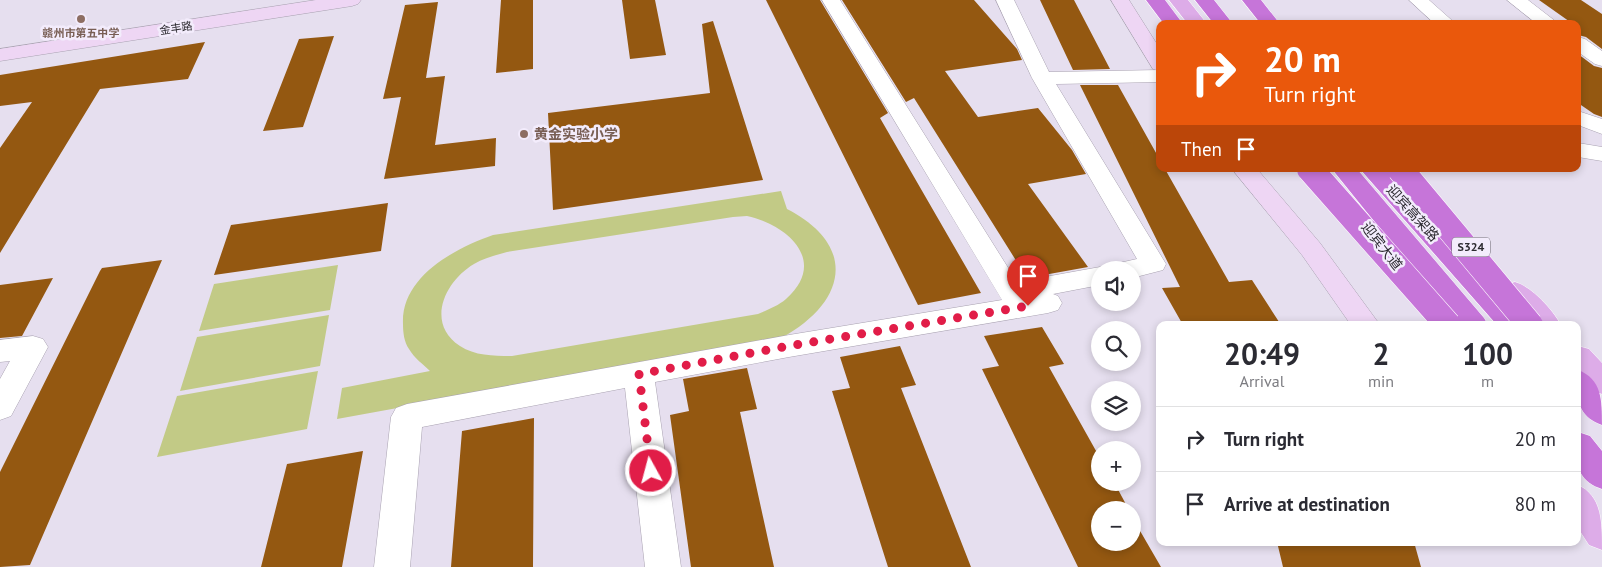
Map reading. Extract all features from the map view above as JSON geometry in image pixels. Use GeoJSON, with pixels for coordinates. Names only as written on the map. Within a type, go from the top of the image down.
{"type":"FeatureCollection","features":[{"type":"Feature","properties":{"kind":"highway"},"geometry":{"type":"LineString","coordinates":[[1155,0],[1171,20]]}},
{"type":"Feature","properties":{"kind":"highway"},"geometry":{"type":"LineString","coordinates":[[1204,0],[1221,20]]}},
{"type":"Feature","properties":{"kind":"highway"},"geometry":{"type":"LineString","coordinates":[[1221,0],[1237,20]]}},
{"type":"Feature","properties":{"kind":"highway"},"geometry":{"type":"LineString","coordinates":[[1251,0],[1270,20]]}},
{"type":"Feature","properties":{"kind":"highway"},"geometry":{"type":"LineString","coordinates":[[1258,0],[1271,20]]}},
{"type":"Feature","properties":{"kind":"highway"},"geometry":{"type":"LineString","coordinates":[[1313,172],[1444,321]]}},
{"type":"Feature","properties":{"kind":"highway","name":"迎宾高架路"},"geometry":{"type":"LineString","coordinates":[[1346,172],[1471,321]]}},
{"type":"Feature","properties":{"kind":"highway","name":"迎宾高架路"},"geometry":{"type":"LineString","coordinates":[[1375,172],[1510,321]]}},
{"type":"Feature","properties":{"kind":"highway"},"geometry":{"type":"LineString","coordinates":[[1402,172],[1527,321]]}},
{"type":"Feature","properties":{"kind":"highway"},"geometry":{"type":"LineString","coordinates":[[1581,386],[1602,412]]}},
{"type":"Feature","properties":{"kind":"highway"},"geometry":{"type":"LineString","coordinates":[[1581,398],[1602,422]]}},
{"type":"Feature","properties":{"kind":"highway"},"geometry":{"type":"LineString","coordinates":[[1581,450],[1602,475]]}},
{"type":"Feature","properties":{"kind":"highway"},"geometry":{"type":"LineString","coordinates":[[1581,471],[1602,494]]}},
{"type":"Feature","properties":{"kind":"main road"},"geometry":{"type":"LineString","coordinates":[[1178,0],[1195,20]]}},
{"type":"Feature","properties":{"kind":"main road","name":"迎宾大道"},"geometry":{"type":"LineString","coordinates":[[1322,172],[1439,321]]}},
{"type":"Feature","properties":{"kind":"main road","name":"S324"},"geometry":{"type":"LineString","coordinates":[[1399,172],[1543,321]]}},
{"type":"Feature","properties":{"kind":"main road"},"geometry":{"type":"LineString","coordinates":[[1581,360],[1602,382]]}},
{"type":"Feature","properties":{"kind":"main road"},"geometry":{"type":"LineString","coordinates":[[1581,504],[1602,534]]}},
{"type":"Feature","properties":{"kind":"street","name":"金丰路"},"geometry":{"type":"LineString","coordinates":[[0,55],[352,0]]}},
{"type":"Feature","properties":{"kind":"street"},"geometry":{"type":"LineString","coordinates":[[831,0],[1010,293],[1091,278]]}},
{"type":"Feature","properties":{"kind":"street"},"geometry":{"type":"LineString","coordinates":[[1005,0],[1016,27],[1042,78],[1153,264],[1141,267]]}},
{"type":"Feature","properties":{"kind":"street"},"geometry":{"type":"LineString","coordinates":[[1120,0],[1156,58]]}},
{"type":"Feature","properties":{"kind":"street"},"geometry":{"type":"LineString","coordinates":[[1418,0],[1442,20]]}},
{"type":"Feature","properties":{"kind":"street"},"geometry":{"type":"LineString","coordinates":[[1516,0],[1544,20]]}},
{"type":"Feature","properties":{"kind":"street"},"geometry":{"type":"LineString","coordinates":[[1581,45],[1602,60]]}},
{"type":"Feature","properties":{"kind":"street"},"geometry":{"type":"LineString","coordinates":[[1042,78],[1156,76]]}},
{"type":"Feature","properties":{"kind":"street"},"geometry":{"type":"LineString","coordinates":[[1581,119],[1602,127]]}},
{"type":"Feature","properties":{"kind":"street"},"geometry":{"type":"LineString","coordinates":[[1581,150],[1602,154]]}},
{"type":"Feature","properties":{"kind":"street"},"geometry":{"type":"LineString","coordinates":[[1246,172],[1310,249],[1363,321]]}},
{"type":"Feature","properties":{"kind":"street"},"geometry":{"type":"LineString","coordinates":[[392,567],[407,417],[789,346],[1048,303]]}},
{"type":"Feature","properties":{"kind":"street"},"geometry":{"type":"LineString","coordinates":[[0,351],[33,347],[0,407]]}},
{"type":"Feature","properties":{"kind":"street"},"geometry":{"type":"LineString","coordinates":[[639,374],[662,567]]}},
{"type":"Feature","properties":{"kind":"green space"},"geometry":{"type":"Polygon","coordinates":[[[781,191],[787,209],[810,224],[826,240],[834,257],[835,274],[830,292],[819,308],[803,324],[781,338],[337,419],[342,388],[430,371],[411,353],[404,337],[405,307],[411,292],[433,266],[463,248],[493,235],[781,191]],[[747,216],[733,217],[507,252],[490,257],[464,271],[448,291],[441,314],[443,326],[449,337],[460,346],[472,352],[485,355],[512,356],[758,314],[786,299],[798,285],[804,272],[803,259],[798,247],[789,236],[762,221],[747,216]]]}},
{"type":"Feature","properties":{"kind":"green space"},"geometry":{"type":"Polygon","coordinates":[[[338,265],[330,310],[199,331],[214,284],[338,265]]]}},
{"type":"Feature","properties":{"kind":"green space"},"geometry":{"type":"Polygon","coordinates":[[[329,315],[320,366],[180,391],[197,337],[329,315]]]}},
{"type":"Feature","properties":{"kind":"green space"},"geometry":{"type":"Polygon","coordinates":[[[318,371],[307,429],[157,457],[177,396],[318,371]]]}},
{"type":"Feature","properties":{"kind":"building"},"geometry":{"type":"Polygon","coordinates":[[[501,0],[533,0],[533,69],[496,73],[501,0]]]}},
{"type":"Feature","properties":{"kind":"building"},"geometry":{"type":"Polygon","coordinates":[[[622,0],[655,0],[666,55],[630,59],[622,0]]]}},
{"type":"Feature","properties":{"kind":"building"},"geometry":{"type":"Polygon","coordinates":[[[766,0],[820,0],[888,113],[880,118],[981,293],[918,305],[766,0]]]}},
{"type":"Feature","properties":{"kind":"building"},"geometry":{"type":"Polygon","coordinates":[[[842,0],[974,0],[1017,49],[1022,60],[945,71],[978,117],[1038,108],[1072,150],[1086,174],[1028,184],[1088,267],[1027,278],[914,98],[906,102],[842,0]]]}},
{"type":"Feature","properties":{"kind":"building"},"geometry":{"type":"Polygon","coordinates":[[[1040,0],[1074,0],[1110,69],[1073,70],[1040,0]]]}},
{"type":"Feature","properties":{"kind":"building"},"geometry":{"type":"Polygon","coordinates":[[[1539,0],[1581,0],[1602,14],[1602,49],[1586,37],[1581,36],[1581,20],[1567,20],[1539,0]]]}},
{"type":"Feature","properties":{"kind":"building"},"geometry":{"type":"Polygon","coordinates":[[[438,2],[426,78],[445,76],[435,145],[496,138],[495,166],[384,179],[401,97],[383,99],[405,5],[438,2]]]}},
{"type":"Feature","properties":{"kind":"building"},"geometry":{"type":"Polygon","coordinates":[[[713,21],[763,180],[553,210],[548,113],[710,93],[702,24],[713,21]]]}},
{"type":"Feature","properties":{"kind":"building"},"geometry":{"type":"Polygon","coordinates":[[[334,36],[303,127],[263,131],[299,39],[334,36]]]}},
{"type":"Feature","properties":{"kind":"building"},"geometry":{"type":"Polygon","coordinates":[[[205,42],[188,79],[100,89],[0,253],[0,148],[32,102],[0,106],[0,75],[205,42]]]}},
{"type":"Feature","properties":{"kind":"building"},"geometry":{"type":"Polygon","coordinates":[[[1581,56],[1594,66],[1602,68],[1602,117],[1581,105],[1581,56]]]}},
{"type":"Feature","properties":{"kind":"building"},"geometry":{"type":"Polygon","coordinates":[[[1080,85],[1118,85],[1156,153],[1156,172],[1167,172],[1229,282],[1252,280],[1278,321],[1181,321],[1162,288],[1180,287],[1080,85]]]}},
{"type":"Feature","properties":{"kind":"building"},"geometry":{"type":"Polygon","coordinates":[[[388,203],[381,251],[214,275],[231,225],[388,203]]]}},
{"type":"Feature","properties":{"kind":"building"},"geometry":{"type":"Polygon","coordinates":[[[162,260],[30,565],[0,567],[0,472],[100,271],[102,268],[162,260]]]}},
{"type":"Feature","properties":{"kind":"building"},"geometry":{"type":"Polygon","coordinates":[[[53,278],[22,336],[0,338],[0,285],[53,278]]]}},
{"type":"Feature","properties":{"kind":"building"},"geometry":{"type":"Polygon","coordinates":[[[1042,327],[1064,364],[1049,367],[1091,442],[1091,491],[1119,491],[1124,501],[1091,501],[1091,551],[1141,551],[1141,533],[1161,567],[1078,567],[982,369],[999,366],[984,336],[1042,327]]]}},
{"type":"Feature","properties":{"kind":"building"},"geometry":{"type":"Polygon","coordinates":[[[900,346],[916,385],[901,388],[971,567],[888,567],[832,391],[850,388],[840,357],[900,346]]]}},
{"type":"Feature","properties":{"kind":"building"},"geometry":{"type":"Polygon","coordinates":[[[747,368],[757,409],[740,412],[774,567],[691,567],[670,415],[689,411],[683,379],[747,368]]]}},
{"type":"Feature","properties":{"kind":"building"},"geometry":{"type":"Polygon","coordinates":[[[534,418],[533,567],[451,567],[462,431],[534,418]]]}},
{"type":"Feature","properties":{"kind":"building"},"geometry":{"type":"Polygon","coordinates":[[[363,451],[342,567],[261,567],[287,464],[363,451]]]}},
{"type":"Feature","properties":{"kind":"building"},"geometry":{"type":"Polygon","coordinates":[[[1278,546],[1415,546],[1421,567],[1283,567],[1278,546]]]}},
{"type":"Feature","properties":{"kind":"place","name":"赣州市第五中学"},"geometry":{"type":"Point","coordinates":[81,19]}},
{"type":"Feature","properties":{"kind":"place","name":"黄金实验小学"},"geometry":{"type":"Point","coordinates":[524,134]}},
{"type":"Feature","properties":{"kind":"route"},"geometry":{"type":"LineString","coordinates":[[651,471],[639,374],[789,346],[1028,306]]}}]}
